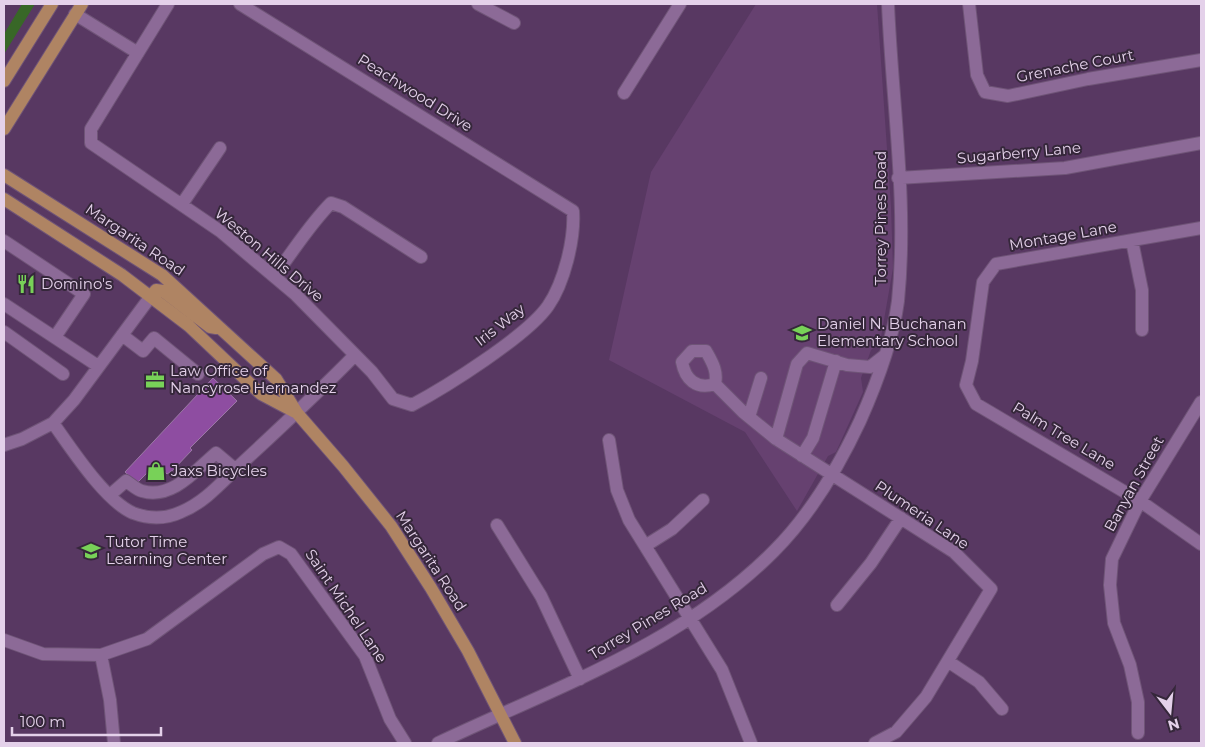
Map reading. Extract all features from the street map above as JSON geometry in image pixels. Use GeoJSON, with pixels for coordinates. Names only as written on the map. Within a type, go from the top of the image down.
{"type":"FeatureCollection","features":[{"type":"Feature","properties":{"kind":"main road"},"geometry":{"type":"LineString","coordinates":[[4,81],[52,4]]}},
{"type":"Feature","properties":{"kind":"main road"},"geometry":{"type":"LineString","coordinates":[[4,130],[78,9]]}},
{"type":"Feature","properties":{"kind":"main road","name":"Margarita Road"},"geometry":{"type":"LineString","coordinates":[[4,175],[162,275],[276,379],[297,413],[344,466],[391,526],[431,588],[515,743]]}},
{"type":"Feature","properties":{"kind":"main road","name":"Margarita Road"},"geometry":{"type":"LineString","coordinates":[[4,199],[122,275],[151,296],[190,326],[261,394],[297,413]]}},
{"type":"Feature","properties":{"kind":"main road"},"geometry":{"type":"LineString","coordinates":[[151,296],[156,290],[163,291],[210,327],[216,328],[220,326]]}},
{"type":"Feature","properties":{"kind":"street"},"geometry":{"type":"LineString","coordinates":[[78,9],[138,53],[168,4]]}},
{"type":"Feature","properties":{"kind":"street","name":"Peachwood Drive"},"geometry":{"type":"LineString","coordinates":[[240,4],[573,211]]}},
{"type":"Feature","properties":{"kind":"street"},"geometry":{"type":"LineString","coordinates":[[478,4],[514,23]]}},
{"type":"Feature","properties":{"kind":"street"},"geometry":{"type":"LineString","coordinates":[[624,93],[680,4]]}},
{"type":"Feature","properties":{"kind":"street","name":"Torrey Pines Road"},"geometry":{"type":"LineString","coordinates":[[438,743],[500,713],[618,661],[722,595],[774,550],[808,509],[848,447],[863,414],[884,356],[898,303],[901,249],[888,4]]}},
{"type":"Feature","properties":{"kind":"street","name":"Grenache Court"},"geometry":{"type":"LineString","coordinates":[[969,4],[977,75],[985,92],[1008,96],[1088,79],[1201,60]]}},
{"type":"Feature","properties":{"kind":"street","name":"Weston Hills Drive"},"geometry":{"type":"LineString","coordinates":[[138,53],[91,129],[91,143],[182,204],[274,276],[296,295],[355,355],[393,399],[412,405]]}},
{"type":"Feature","properties":{"kind":"street","name":"Sugarberry Lane"},"geometry":{"type":"LineString","coordinates":[[898,178],[1065,168],[1201,143]]}},
{"type":"Feature","properties":{"kind":"street"},"geometry":{"type":"LineString","coordinates":[[182,204],[220,148]]}},
{"type":"Feature","properties":{"kind":"street"},"geometry":{"type":"LineString","coordinates":[[274,276],[294,251],[315,219],[331,203],[343,207],[422,257]]}},
{"type":"Feature","properties":{"kind":"street","name":"Iris Way"},"geometry":{"type":"LineString","coordinates":[[412,405],[434,394],[524,330],[548,306],[562,274],[574,229],[573,211]]}},
{"type":"Feature","properties":{"kind":"street","name":"Montage Lane"},"geometry":{"type":"LineString","coordinates":[[966,385],[972,360],[983,282],[996,264],[1201,228]]}},
{"type":"Feature","properties":{"kind":"street"},"geometry":{"type":"LineString","coordinates":[[4,241],[84,294],[55,337]]}},
{"type":"Feature","properties":{"kind":"street"},"geometry":{"type":"LineString","coordinates":[[1132,241],[1142,290],[1142,330]]}},
{"type":"Feature","properties":{"kind":"street"},"geometry":{"type":"LineString","coordinates":[[4,445],[22,439],[53,423],[74,400],[151,296]]}},
{"type":"Feature","properties":{"kind":"street"},"geometry":{"type":"LineString","coordinates":[[4,304],[98,366]]}},
{"type":"Feature","properties":{"kind":"street"},"geometry":{"type":"LineString","coordinates":[[4,334],[63,374]]}},
{"type":"Feature","properties":{"kind":"street"},"geometry":{"type":"LineString","coordinates":[[122,335],[143,351],[154,338],[198,374]]}},
{"type":"Feature","properties":{"kind":"street"},"geometry":{"type":"LineString","coordinates":[[776,439],[797,364],[806,353],[847,365],[870,367],[884,356]]}},
{"type":"Feature","properties":{"kind":"street"},"geometry":{"type":"LineString","coordinates":[[53,423],[99,484],[110,495],[132,512],[149,517],[164,517],[193,506],[297,413],[355,355]]}},
{"type":"Feature","properties":{"kind":"street"},"geometry":{"type":"LineString","coordinates":[[802,456],[813,438],[836,362]]}},
{"type":"Feature","properties":{"kind":"street"},"geometry":{"type":"LineString","coordinates":[[750,417],[761,378]]}},
{"type":"Feature","properties":{"kind":"street","name":"Plumeria Lane"},"geometry":{"type":"LineString","coordinates":[[715,384],[776,439],[954,552],[991,589],[948,662]]}},
{"type":"Feature","properties":{"kind":"street","name":"Palm Tree Lane"},"geometry":{"type":"LineString","coordinates":[[966,385],[976,404],[1140,501],[1201,544]]}},
{"type":"Feature","properties":{"kind":"street","name":"Banyan Street"},"geometry":{"type":"LineString","coordinates":[[1138,733],[1138,702],[1130,666],[1114,623],[1110,585],[1112,559],[1140,501],[1201,402]]}},
{"type":"Feature","properties":{"kind":"street"},"geometry":{"type":"LineString","coordinates":[[609,440],[617,490],[629,520],[722,670],[751,743]]}},
{"type":"Feature","properties":{"kind":"street"},"geometry":{"type":"LineString","coordinates":[[110,495],[126,481],[142,491],[162,492],[178,485],[216,453],[235,470]]}},
{"type":"Feature","properties":{"kind":"street"},"geometry":{"type":"LineString","coordinates":[[645,546],[672,529],[703,500]]}},
{"type":"Feature","properties":{"kind":"street"},"geometry":{"type":"LineString","coordinates":[[837,605],[871,563],[901,518]]}},
{"type":"Feature","properties":{"kind":"street"},"geometry":{"type":"LineString","coordinates":[[497,525],[541,596],[580,679]]}},
{"type":"Feature","properties":{"kind":"street","name":"Saint Michel Lane"},"geometry":{"type":"LineString","coordinates":[[101,656],[147,638],[263,554],[279,547],[291,554],[364,656],[390,719],[405,743]]}},
{"type":"Feature","properties":{"kind":"street"},"geometry":{"type":"LineString","coordinates":[[4,640],[43,654],[101,656],[110,700],[114,743]]}},
{"type":"Feature","properties":{"kind":"street"},"geometry":{"type":"LineString","coordinates":[[875,743],[896,732],[926,697],[948,662],[979,682],[1002,709]]}},
{"type":"Feature","properties":{"kind":"shaded area"},"geometry":{"type":"Polygon","coordinates":[[[756,4],[877,4],[891,207],[893,268],[880,343],[871,350],[861,378],[863,392],[836,452],[828,456],[797,511],[745,432],[609,360],[651,172],[756,4]]]}},
{"type":"Feature","properties":{"kind":"green space"},"geometry":{"type":"Polygon","coordinates":[[[22,4],[35,4],[4,54],[4,34],[22,4]]]}},
{"type":"Feature","properties":{"kind":"building"},"geometry":{"type":"Polygon","coordinates":[[[213,378],[237,401],[190,448],[192,450],[173,470],[167,474],[162,469],[155,476],[149,471],[137,483],[125,472],[213,378]]]}},
{"type":"Feature","properties":{"kind":"place","name":"Domino's"},"geometry":{"type":"Point","coordinates":[26,284]}},
{"type":"Feature","properties":{"kind":"place","name":"Daniel N. Buchanan Elementary School"},"geometry":{"type":"Point","coordinates":[802,333]}},
{"type":"Feature","properties":{"kind":"place","name":"Law Office of Nancyrose Hernandez"},"geometry":{"type":"Point","coordinates":[155,380]}},
{"type":"Feature","properties":{"kind":"place","name":"Jaxs Bicycles"},"geometry":{"type":"Point","coordinates":[156,471]}},
{"type":"Feature","properties":{"kind":"place","name":"Tutor Time Learning Center"},"geometry":{"type":"Point","coordinates":[91,551]}}]}
